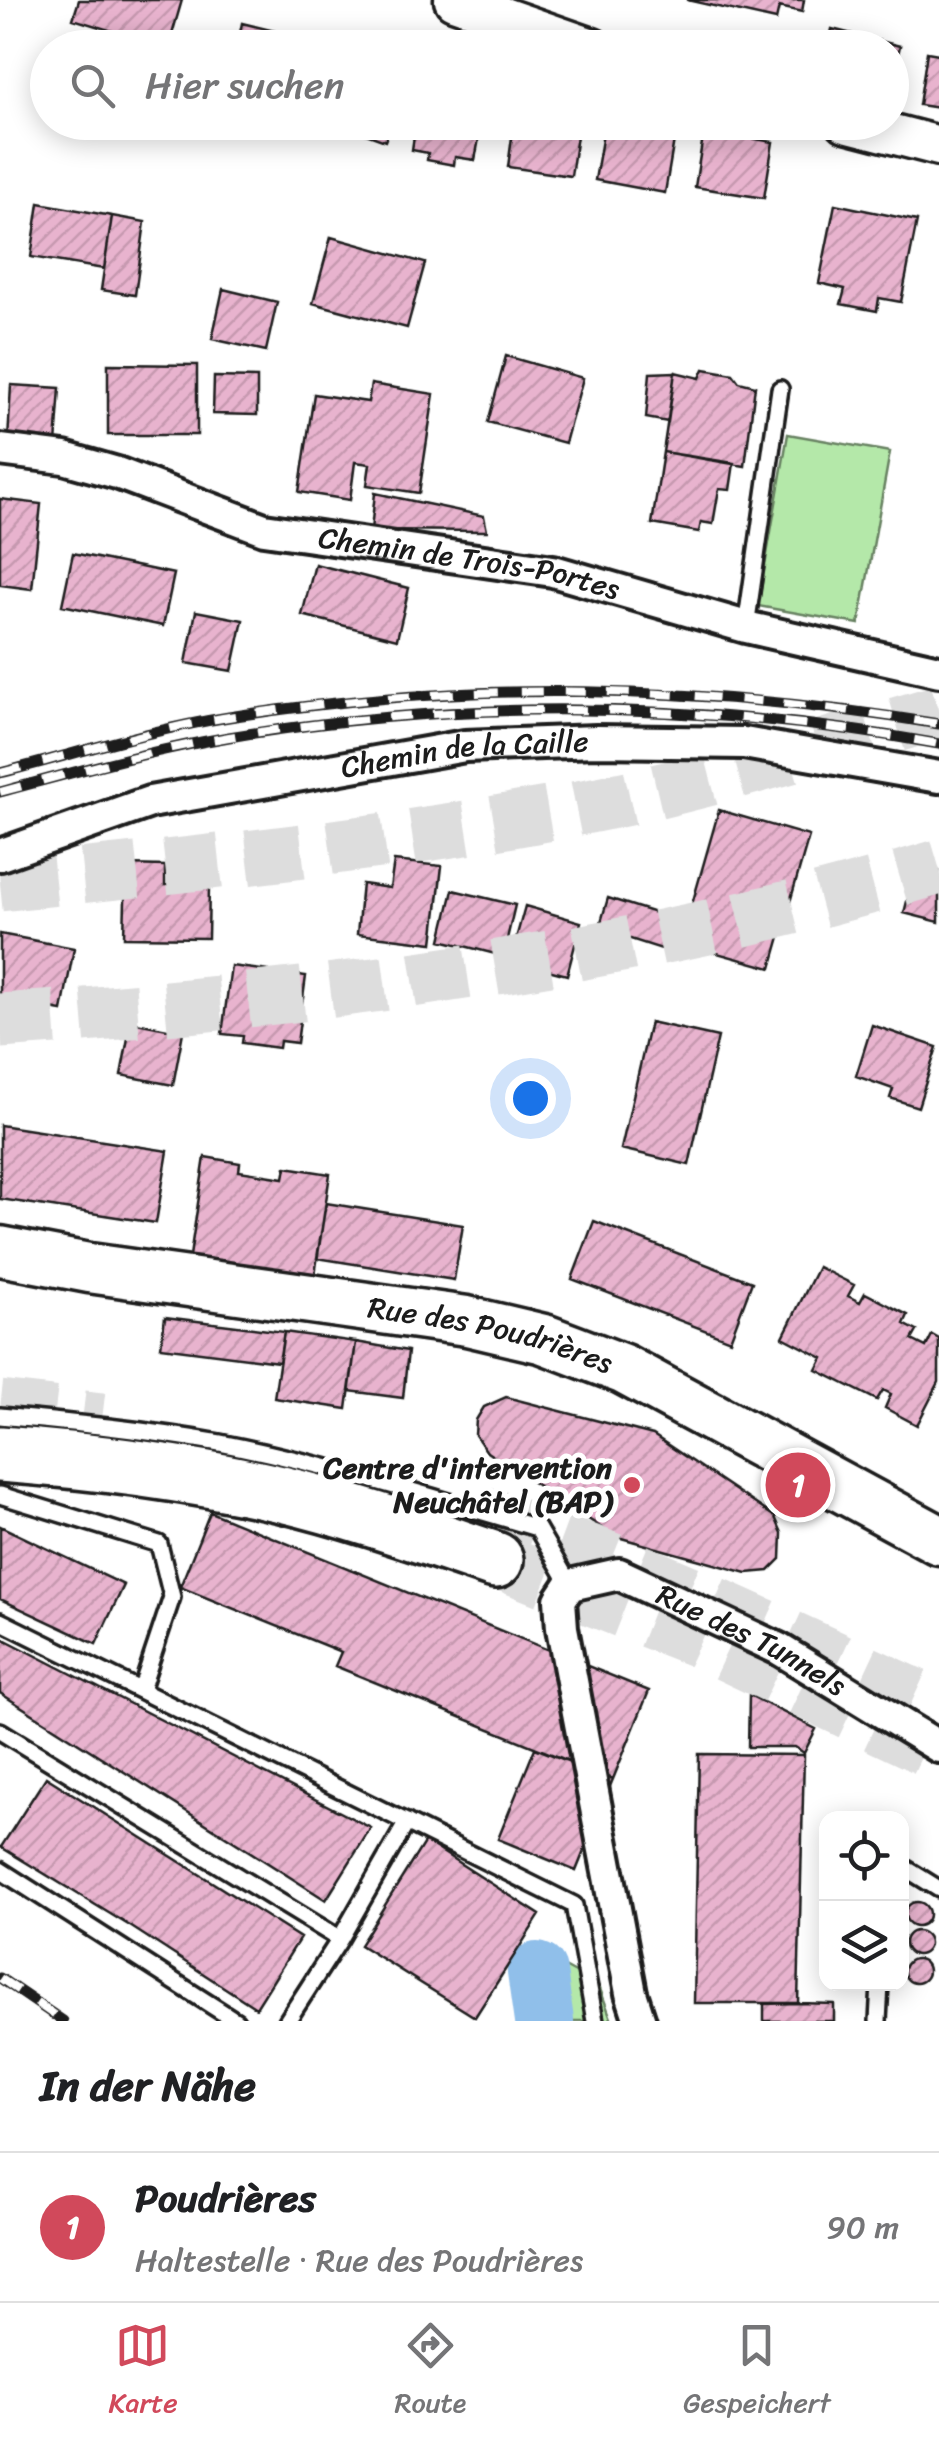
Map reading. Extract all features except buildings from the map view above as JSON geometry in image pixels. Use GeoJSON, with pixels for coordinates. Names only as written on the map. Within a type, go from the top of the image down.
{"type":"FeatureCollection","features":[{"type":"Feature","properties":{"kind":"highway"},"geometry":{"type":"LineString","coordinates":[[0,1454],[193,1476],[283,1495],[374,1519],[495,1560]]}},
{"type":"Feature","properties":{"kind":"main road","name":"Rue des Poudrières"},"geometry":{"type":"LineString","coordinates":[[0,1252],[467,1321],[544,1339],[623,1369],[939,1540]]}},
{"type":"Feature","properties":{"kind":"street"},"geometry":{"type":"LineString","coordinates":[[454,0],[540,30]]}},
{"type":"Feature","properties":{"kind":"street"},"geometry":{"type":"LineString","coordinates":[[909,138],[939,146]]}},
{"type":"Feature","properties":{"kind":"street","name":"Chemin de Trois-Portes"},"geometry":{"type":"LineString","coordinates":[[0,450],[64,458],[117,473],[264,529],[554,571],[746,627],[939,671]]}},
{"type":"Feature","properties":{"kind":"street","name":"Chemin de la Caille"},"geometry":{"type":"LineString","coordinates":[[0,855],[150,802],[466,746],[596,741],[744,743],[939,777]]}},
{"type":"Feature","properties":{"kind":"street","name":"Rue des Tunnels"},"geometry":{"type":"LineString","coordinates":[[565,1592],[620,1574],[778,1650],[939,1747]]}},
{"type":"Feature","properties":{"kind":"street"},"geometry":{"type":"LineString","coordinates":[[565,1592],[566,1647],[631,1993],[640,2021]]}},
{"type":"Feature","properties":{"kind":"lane"},"geometry":{"type":"LineString","coordinates":[[746,627],[780,389]]}},
{"type":"Feature","properties":{"kind":"lane"},"geometry":{"type":"LineString","coordinates":[[0,1416],[142,1430],[222,1444],[309,1463],[520,1522],[537,1528],[565,1592]]}},
{"type":"Feature","properties":{"kind":"lane"},"geometry":{"type":"LineString","coordinates":[[0,1495],[159,1544],[172,1597],[141,1690]]}},
{"type":"Feature","properties":{"kind":"lane"},"geometry":{"type":"LineString","coordinates":[[0,1621],[574,1905],[595,2021]]}},
{"type":"Feature","properties":{"kind":"lane"},"geometry":{"type":"LineString","coordinates":[[0,1731],[340,1940]]}},
{"type":"Feature","properties":{"kind":"lane"},"geometry":{"type":"LineString","coordinates":[[287,2021],[340,1940],[407,1822]]}},
{"type":"Feature","properties":{"kind":"lane"},"geometry":{"type":"LineString","coordinates":[[0,1870],[236,2021]]}},
{"type":"Feature","properties":{"kind":"lane"},"geometry":{"type":"LineString","coordinates":[[909,1870],[939,1889]]}},
{"type":"Feature","properties":{"kind":"lane"},"geometry":{"type":"LineString","coordinates":[[878,2021],[880,1991]]}},
{"type":"Feature","properties":{"kind":"green space"},"geometry":{"type":"Polygon","coordinates":[[[788,434],[890,452],[859,624],[758,606],[788,434]]]}},
{"type":"Feature","properties":{"kind":"green space"},"geometry":{"type":"Polygon","coordinates":[[[563,1966],[599,1986],[612,2021],[525,2021],[563,1966]]]}},
{"type":"Feature","properties":{"kind":"waterway"},"geometry":{"type":"LineString","coordinates":[[537,1972],[544,2021]]}},
{"type":"Feature","properties":{"kind":"tunnel"},"geometry":{"type":"LineString","coordinates":[[0,884],[298,852],[520,819],[681,786],[939,712]]}},
{"type":"Feature","properties":{"kind":"tunnel"},"geometry":{"type":"LineString","coordinates":[[0,1021],[238,1001],[474,971],[708,927],[939,867]]}},
{"type":"Feature","properties":{"kind":"tunnel"},"geometry":{"type":"LineString","coordinates":[[0,1408],[102,1420]]}},
{"type":"Feature","properties":{"kind":"tunnel"},"geometry":{"type":"LineString","coordinates":[[482,1513],[656,1579],[939,1707]]}},
{"type":"Feature","properties":{"kind":"tunnel"},"geometry":{"type":"LineString","coordinates":[[495,1560],[698,1640],[932,1751]]}},
{"type":"Feature","properties":{"kind":"railway"},"geometry":{"type":"LineString","coordinates":[[0,773],[142,735],[229,717],[318,705],[496,692],[761,701],[939,724]]}},
{"type":"Feature","properties":{"kind":"railway"},"geometry":{"type":"LineString","coordinates":[[0,792],[229,737],[317,724],[495,711],[673,713],[851,730],[939,744]]}},
{"type":"Feature","properties":{"kind":"railway"},"geometry":{"type":"LineString","coordinates":[[0,1978],[63,2021]]}},
{"type":"Feature","properties":{"kind":"place","name":"Centre d'intervention Neuchâtel (BAP)"},"geometry":{"type":"Point","coordinates":[632,1485]}},
{"type":"Feature","properties":{"kind":"place","name":"Poudrières"},"geometry":{"type":"Point","coordinates":[798,1485]}}]}
